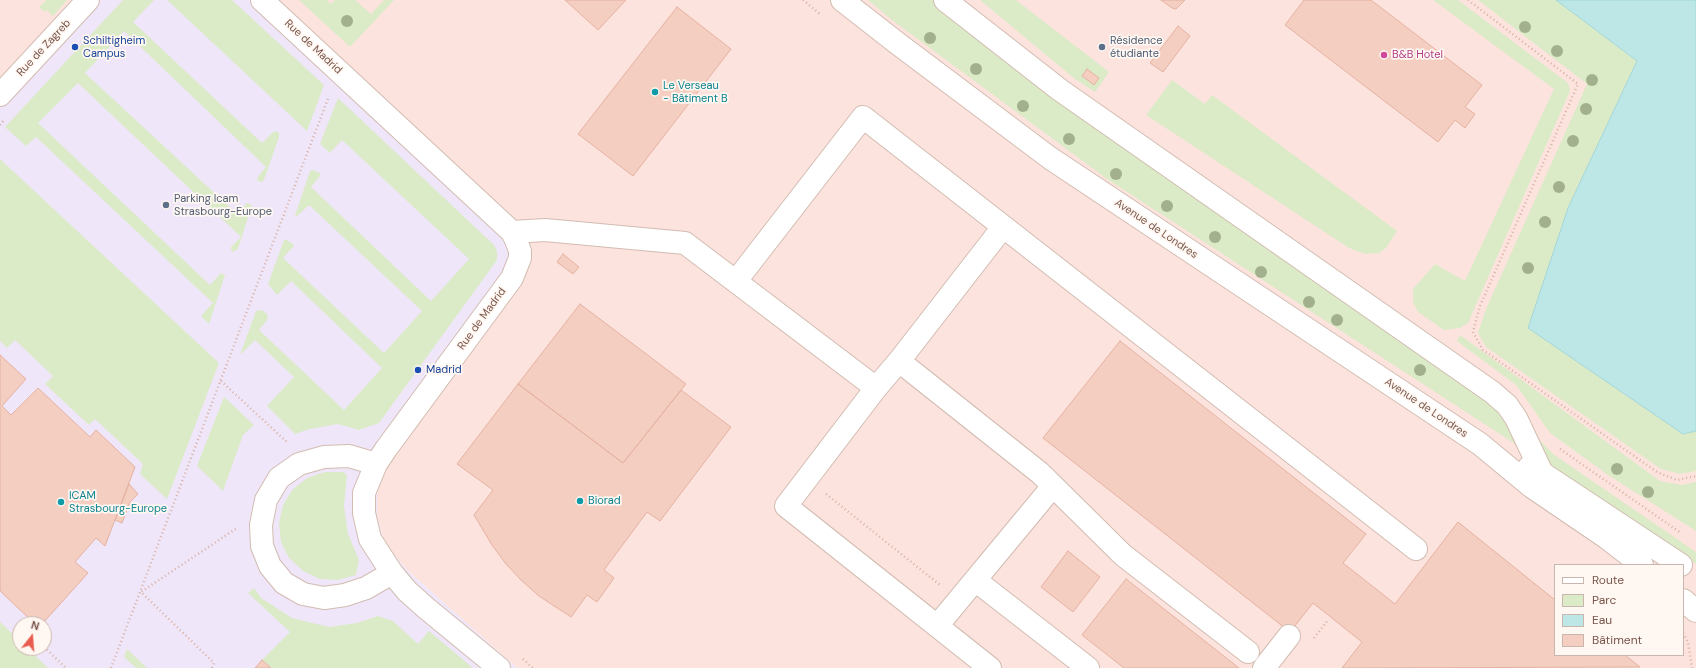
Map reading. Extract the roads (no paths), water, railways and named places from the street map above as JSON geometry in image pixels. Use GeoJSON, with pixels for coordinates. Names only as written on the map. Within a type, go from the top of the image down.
{"type":"FeatureCollection","features":[{"type":"Feature","properties":{"kind":"street","name":"Rue de Zagreb"},"geometry":{"type":"LineString","coordinates":[[0,95],[88,0]]}},
{"type":"Feature","properties":{"kind":"street","name":"Rue de Madrid"},"geometry":{"type":"LineString","coordinates":[[262,0],[512,232],[516,240],[520,258],[512,278],[386,449],[376,464],[364,494],[364,513],[370,539],[392,573],[407,591],[426,608],[499,668]]}},
{"type":"Feature","properties":{"kind":"street","name":"Avenue de Londres"},"geometry":{"type":"LineString","coordinates":[[842,0],[1050,158],[1480,444],[1532,487],[1607,538],[1641,564]]}},
{"type":"Feature","properties":{"kind":"street"},"geometry":{"type":"LineString","coordinates":[[945,0],[1060,90],[1103,121],[1492,392],[1507,404],[1516,418],[1542,473]]}},
{"type":"Feature","properties":{"kind":"street"},"geometry":{"type":"LineString","coordinates":[[736,281],[863,116],[1416,550]]}},
{"type":"Feature","properties":{"kind":"street"},"geometry":{"type":"LineString","coordinates":[[990,668],[786,506],[876,388],[899,361],[1003,227]]}},
{"type":"Feature","properties":{"kind":"street"},"geometry":{"type":"LineString","coordinates":[[512,232],[545,230],[685,243],[876,388]]}},
{"type":"Feature","properties":{"kind":"street"},"geometry":{"type":"LineString","coordinates":[[899,361],[1040,474],[1123,555],[1248,652]]}},
{"type":"Feature","properties":{"kind":"street","name":"Avenue de Londres"},"geometry":{"type":"LineString","coordinates":[[1480,444],[1542,473],[1679,564]]}},
{"type":"Feature","properties":{"kind":"street"},"geometry":{"type":"LineString","coordinates":[[376,464],[349,456],[324,457],[298,464],[279,478],[266,500],[261,525],[262,546],[274,572],[284,583],[303,594],[324,598],[345,595],[366,588],[392,573]]}},
{"type":"Feature","properties":{"kind":"street"},"geometry":{"type":"LineString","coordinates":[[937,626],[1053,486]]}},
{"type":"Feature","properties":{"kind":"street","name":"Avenue de Londres"},"geometry":{"type":"LineString","coordinates":[[1684,567],[1696,575]]}},
{"type":"Feature","properties":{"kind":"street"},"geometry":{"type":"LineString","coordinates":[[975,580],[1088,668]]}},
{"type":"Feature","properties":{"kind":"street"},"geometry":{"type":"LineString","coordinates":[[1684,601],[1696,611]]}},
{"type":"Feature","properties":{"kind":"street"},"geometry":{"type":"LineString","coordinates":[[1264,668],[1289,636]]}},
{"type":"Feature","properties":{"kind":"water"},"geometry":{"type":"Polygon","coordinates":[[[1556,0],[1696,0],[1696,431],[1683,434],[1528,328],[1568,208],[1637,61],[1556,0]]]}},
{"type":"Feature","properties":{"kind":"place","name":"Schiltigheim Campus"},"geometry":{"type":"Point","coordinates":[75,47]}},
{"type":"Feature","properties":{"kind":"place","name":"Résidence étudiante"},"geometry":{"type":"Point","coordinates":[1102,47]}},
{"type":"Feature","properties":{"kind":"place","name":"B&B Hotel"},"geometry":{"type":"Point","coordinates":[1384,55]}},
{"type":"Feature","properties":{"kind":"place","name":"Le Verseau - Bâtiment B"},"geometry":{"type":"Point","coordinates":[655,92]}},
{"type":"Feature","properties":{"kind":"place","name":"Parking Icam Strasbourg-Europe"},"geometry":{"type":"Point","coordinates":[166,205]}},
{"type":"Feature","properties":{"kind":"place","name":"Madrid"},"geometry":{"type":"Point","coordinates":[418,370]}},
{"type":"Feature","properties":{"kind":"place","name":"Biorad"},"geometry":{"type":"Point","coordinates":[580,501]}},
{"type":"Feature","properties":{"kind":"place","name":"ICAM Strasbourg-Europe"},"geometry":{"type":"Point","coordinates":[61,502]}}]}
